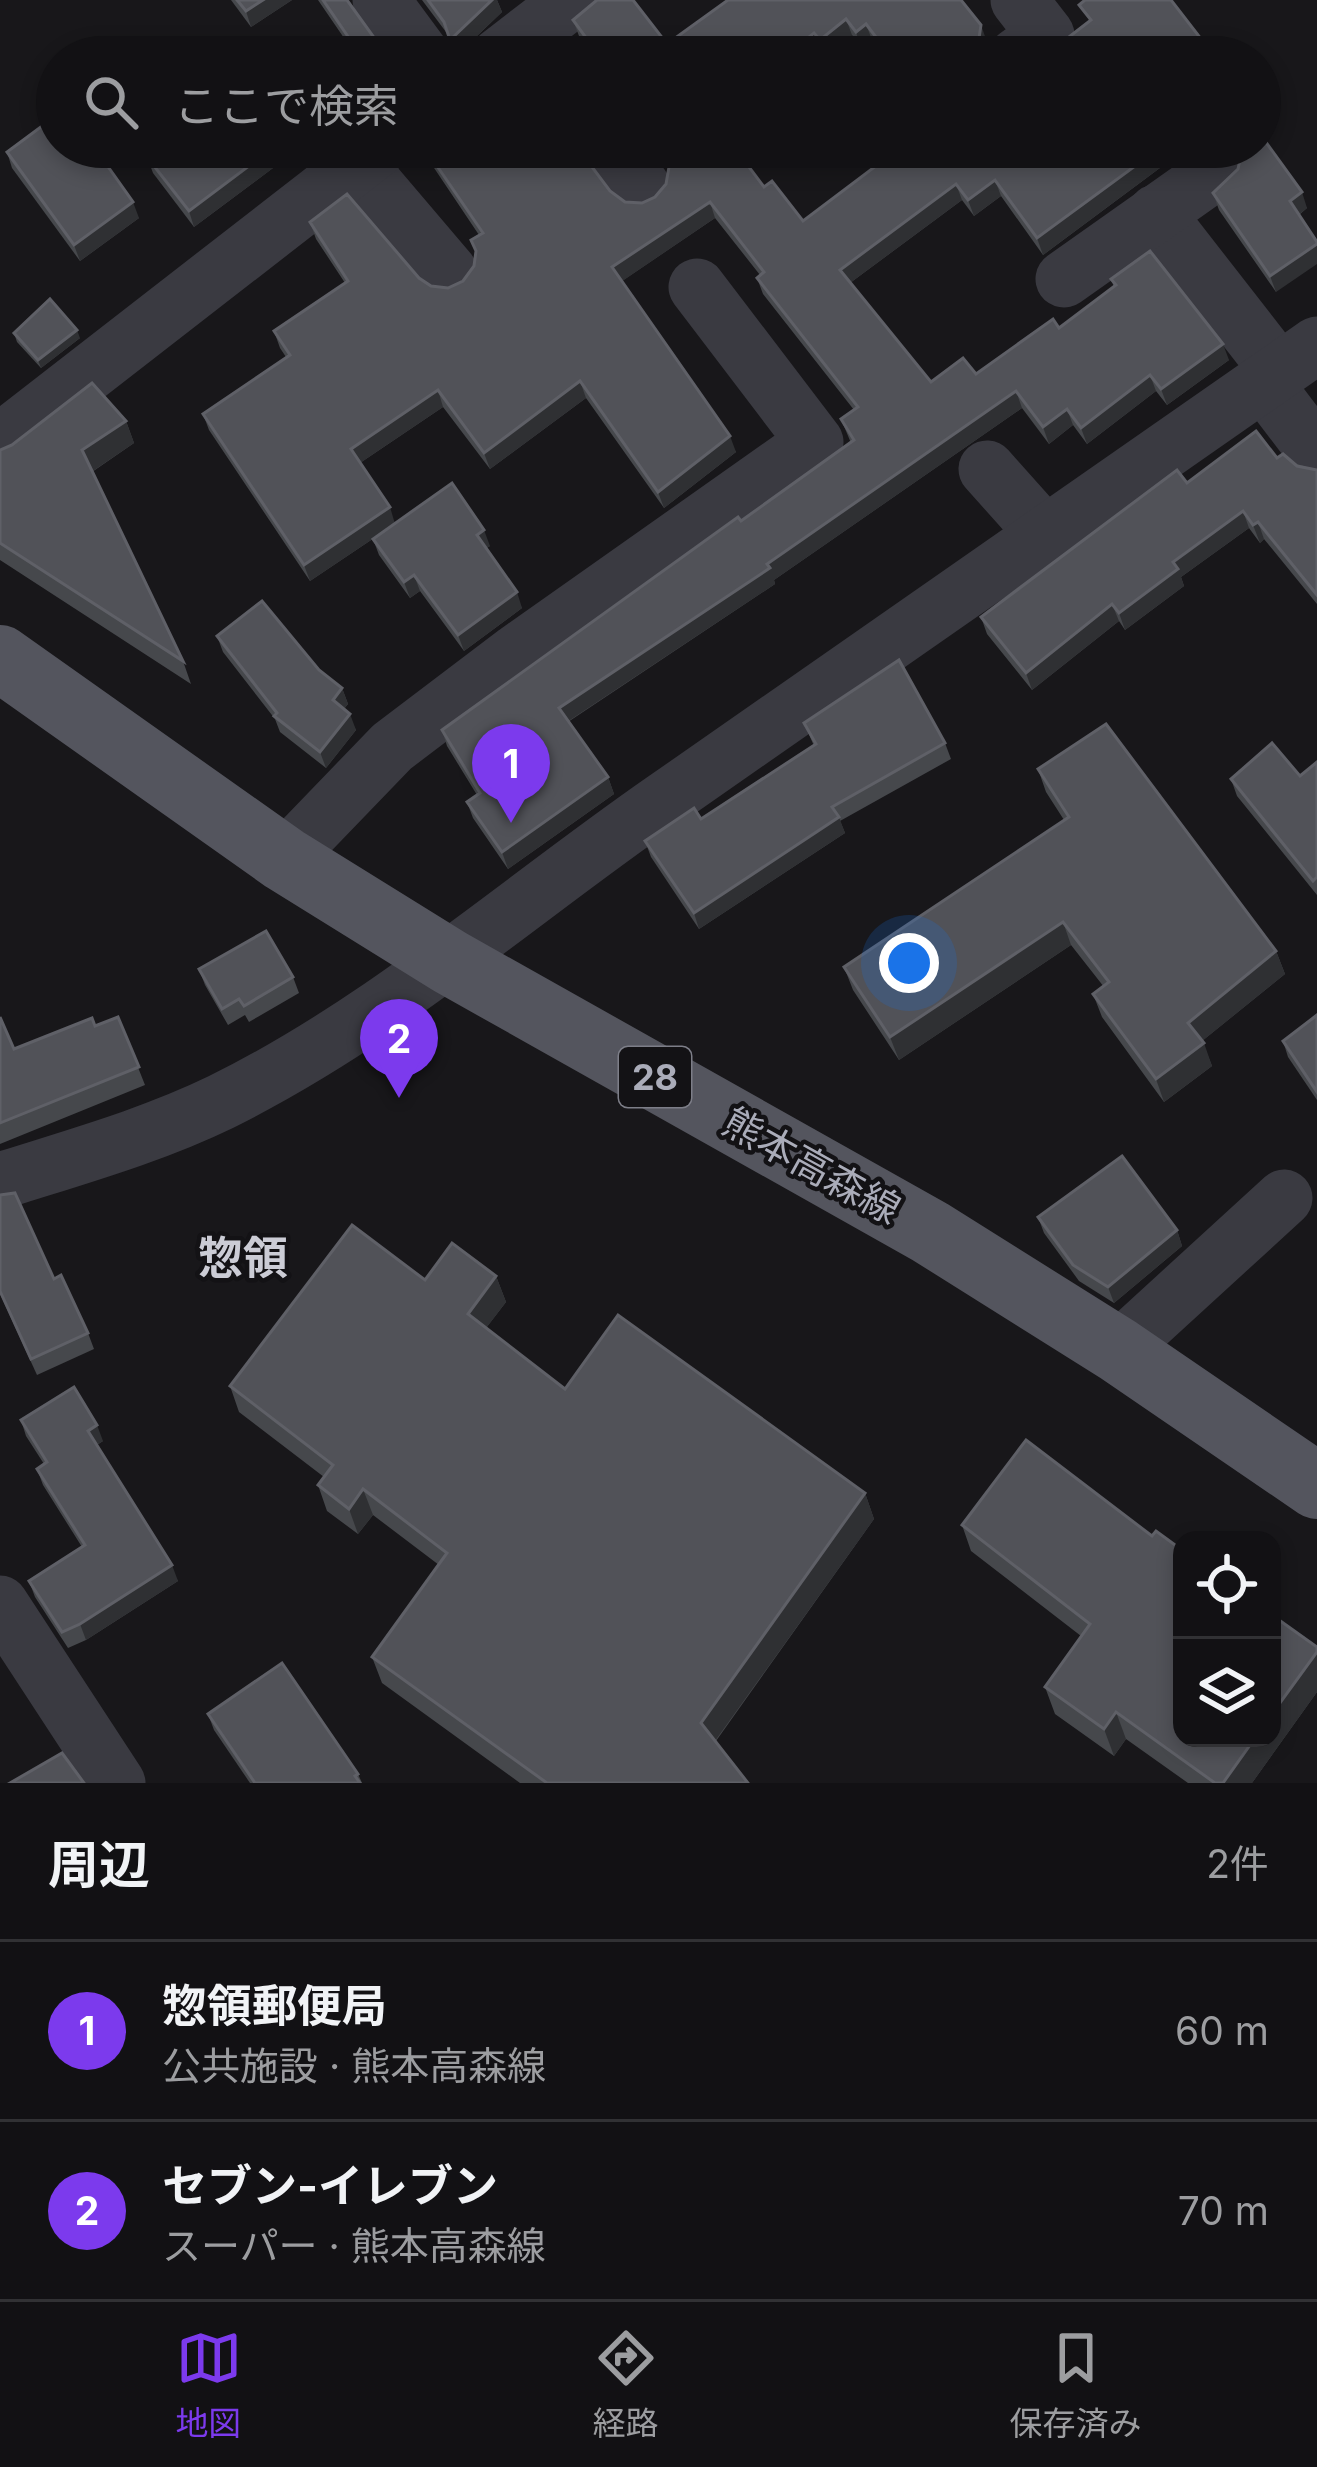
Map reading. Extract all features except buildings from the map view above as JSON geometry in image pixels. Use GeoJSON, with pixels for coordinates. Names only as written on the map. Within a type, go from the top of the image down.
{"type":"FeatureCollection","features":[{"type":"Feature","properties":{"kind":"main road","name":"熊本高森線"},"geometry":{"type":"LineString","coordinates":[[0,658],[284,859],[450,962],[930,1232],[1118,1350],[1317,1486]]}},
{"type":"Feature","properties":{"kind":"street"},"geometry":{"type":"LineString","coordinates":[[381,0],[408,36]]}},
{"type":"Feature","properties":{"kind":"street"},"geometry":{"type":"LineString","coordinates":[[1018,0],[1045,36]]}},
{"type":"Feature","properties":{"kind":"street"},"geometry":{"type":"LineString","coordinates":[[0,442],[354,168]]}},
{"type":"Feature","properties":{"kind":"street"},"geometry":{"type":"LineString","coordinates":[[377,168],[449,272]]}},
{"type":"Feature","properties":{"kind":"street"},"geometry":{"type":"LineString","coordinates":[[1064,278],[1214,172]]}},
{"type":"Feature","properties":{"kind":"street"},"geometry":{"type":"LineString","coordinates":[[1156,213],[1287,366],[1317,453]]}},
{"type":"Feature","properties":{"kind":"street"},"geometry":{"type":"LineString","coordinates":[[284,859],[392,747],[516,653],[815,442],[697,287]]}},
{"type":"Feature","properties":{"kind":"street"},"geometry":{"type":"LineString","coordinates":[[0,1181],[145,1135],[223,1101],[359,1024],[450,962],[597,847],[1287,366]]}},
{"type":"Feature","properties":{"kind":"street"},"geometry":{"type":"LineString","coordinates":[[987,470],[1046,534]]}},
{"type":"Feature","properties":{"kind":"street"},"geometry":{"type":"LineString","coordinates":[[1118,1350],[1284,1198]]}},
{"type":"Feature","properties":{"kind":"street"},"geometry":{"type":"LineString","coordinates":[[0,1604],[117,1783]]}},
{"type":"Feature","properties":{"kind":"place","name":"惣領郵便局"},"geometry":{"type":"Point","coordinates":[511,823]}},
{"type":"Feature","properties":{"kind":"place","name":"セブン-イレブン"},"geometry":{"type":"Point","coordinates":[399,1098]}},
{"type":"Feature","properties":{"kind":"district","name":"惣領"},"geometry":{"type":"Point","coordinates":[243,1257]}}]}
